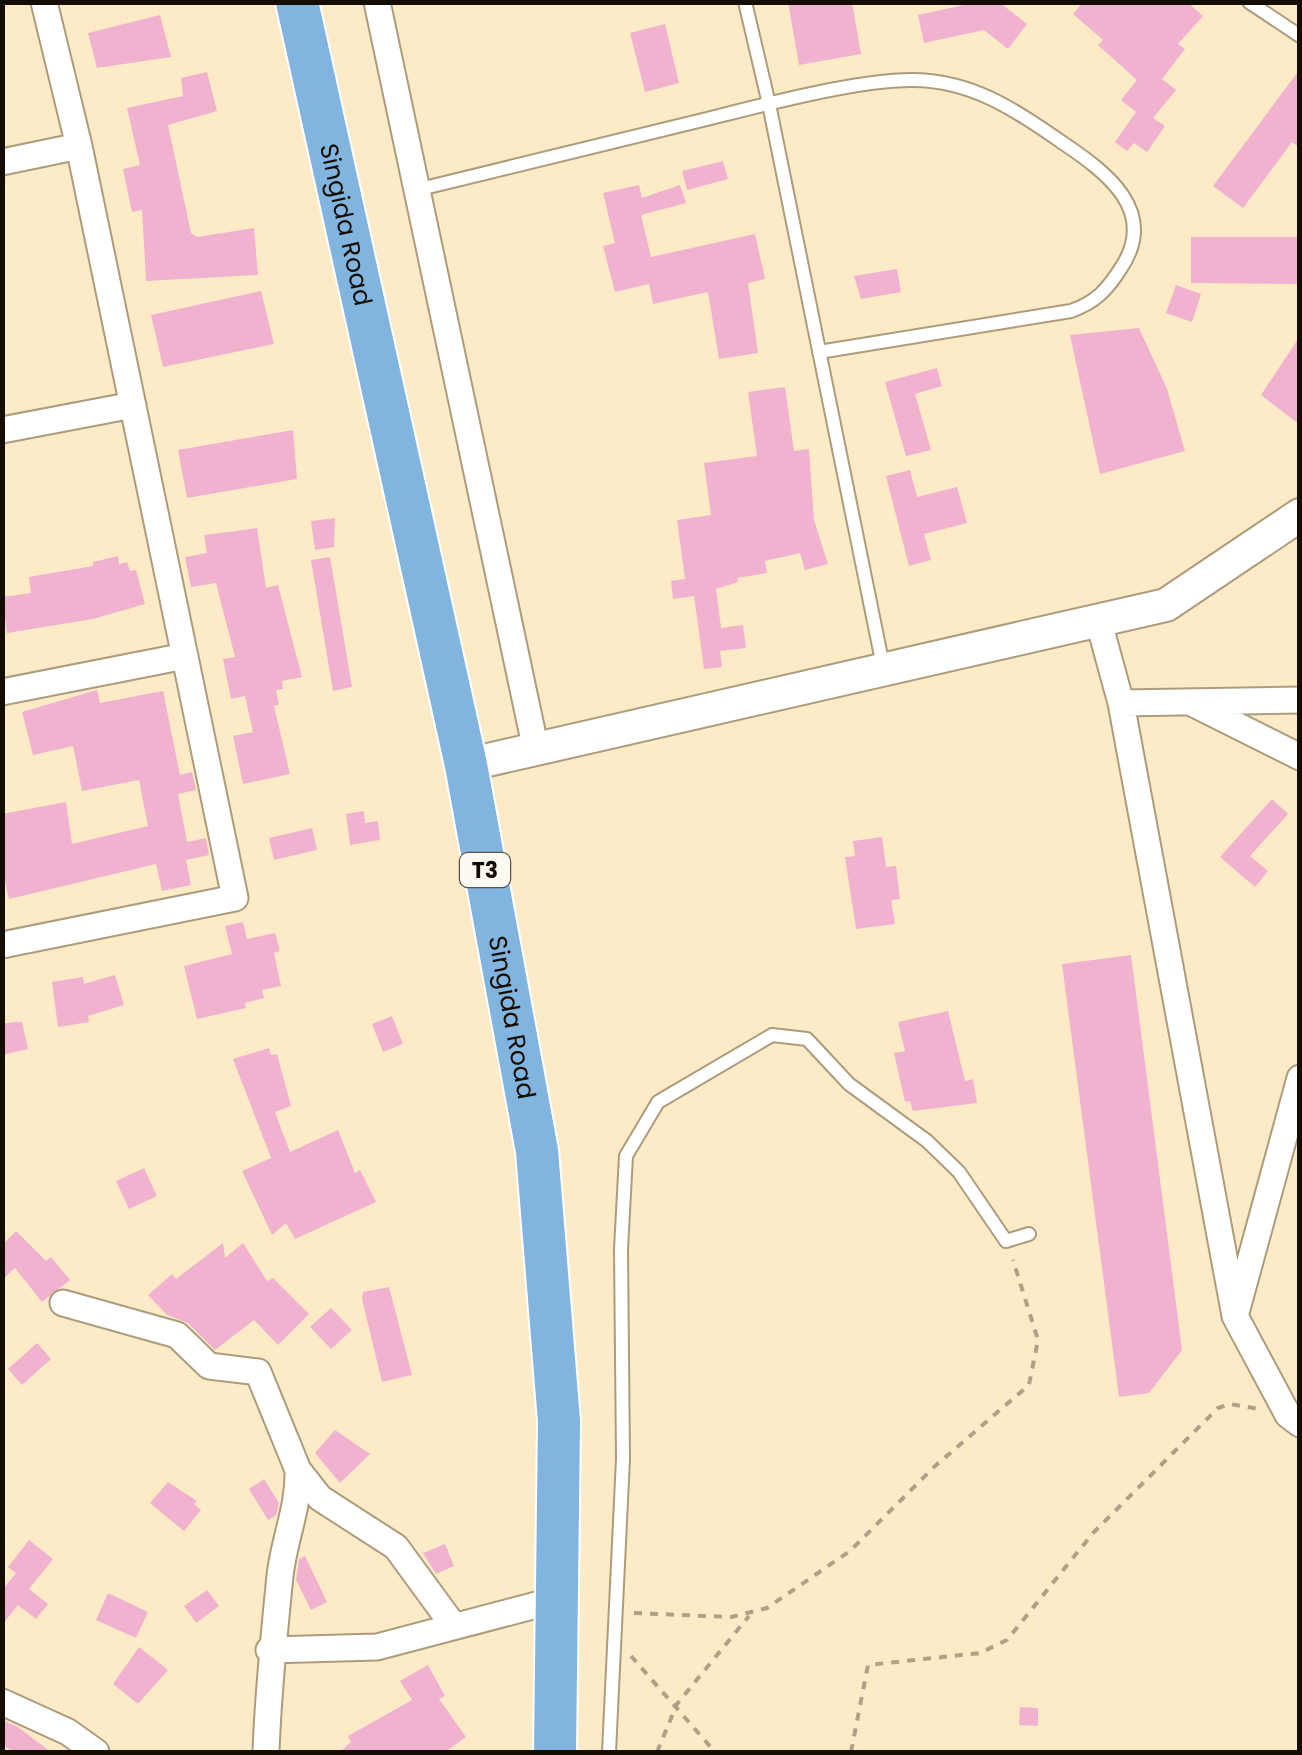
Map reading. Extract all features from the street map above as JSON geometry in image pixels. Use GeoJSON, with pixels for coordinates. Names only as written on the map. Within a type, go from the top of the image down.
{"type":"FeatureCollection","features":[{"type":"Feature","properties":{"kind":"highway","name":"Singida Road"},"geometry":{"type":"LineString","coordinates":[[297,2],[466,765],[537,1150],[559,1422],[556,1752]]}},
{"type":"Feature","properties":{"kind":"street"},"geometry":{"type":"LineString","coordinates":[[2,945],[235,898],[79,146],[44,2]]}},
{"type":"Feature","properties":{"kind":"street"},"geometry":{"type":"LineString","coordinates":[[378,2],[536,750]]}},
{"type":"Feature","properties":{"kind":"street"},"geometry":{"type":"LineString","coordinates":[[2,162],[79,146]]}},
{"type":"Feature","properties":{"kind":"street"},"geometry":{"type":"LineString","coordinates":[[2,430],[132,405]]}},
{"type":"Feature","properties":{"kind":"street"},"geometry":{"type":"LineString","coordinates":[[466,765],[1166,605],[1300,515]]}},
{"type":"Feature","properties":{"kind":"street"},"geometry":{"type":"LineString","coordinates":[[1098,619],[1120,703],[1235,1316],[1294,1419]]}},
{"type":"Feature","properties":{"kind":"street"},"geometry":{"type":"LineString","coordinates":[[2,692],[185,656]]}},
{"type":"Feature","properties":{"kind":"street"},"geometry":{"type":"LineString","coordinates":[[1120,703],[1300,700]]}},
{"type":"Feature","properties":{"kind":"street"},"geometry":{"type":"LineString","coordinates":[[1188,701],[1300,757]]}},
{"type":"Feature","properties":{"kind":"street"},"geometry":{"type":"LineString","coordinates":[[1235,1316],[1300,1078]]}},
{"type":"Feature","properties":{"kind":"street"},"geometry":{"type":"LineString","coordinates":[[63,1302],[178,1335],[209,1366],[258,1372],[298,1470],[320,1498],[396,1547],[453,1625]]}},
{"type":"Feature","properties":{"kind":"street"},"geometry":{"type":"LineString","coordinates":[[266,1752],[269,1650],[285,1545],[299,1500],[298,1470]]}},
{"type":"Feature","properties":{"kind":"street"},"geometry":{"type":"LineString","coordinates":[[269,1650],[377,1647],[559,1599]]}},
{"type":"Feature","properties":{"kind":"street"},"geometry":{"type":"LineString","coordinates":[[2,1702],[68,1732],[96,1752]]}},
{"type":"Feature","properties":{"kind":"lane"},"geometry":{"type":"LineString","coordinates":[[745,2],[770,104],[884,668]]}},
{"type":"Feature","properties":{"kind":"lane"},"geometry":{"type":"LineString","coordinates":[[1249,2],[1300,36]]}},
{"type":"Feature","properties":{"kind":"lane"},"geometry":{"type":"LineString","coordinates":[[416,190],[770,104],[907,80],[966,87],[1017,112],[1108,173],[1134,214],[1128,258],[1092,304],[1072,311],[819,352]]}},
{"type":"Feature","properties":{"kind":"lane"},"geometry":{"type":"LineString","coordinates":[[610,1752],[623,1458],[621,1249],[626,1156],[658,1102],[772,1035],[806,1039],[850,1084],[905,1129],[927,1140],[959,1172],[1006,1241],[1029,1234]]}},
{"type":"Feature","properties":{"kind":"path"},"geometry":{"type":"LineString","coordinates":[[657,1752],[677,1704],[749,1616],[796,1590],[850,1551],[934,1466],[1028,1385],[1038,1340],[1006,1241]]}},
{"type":"Feature","properties":{"kind":"path"},"geometry":{"type":"LineString","coordinates":[[851,1752],[868,1665],[980,1653],[1007,1640],[1092,1533],[1218,1408],[1230,1404],[1294,1419]]}},
{"type":"Feature","properties":{"kind":"path"},"geometry":{"type":"LineString","coordinates":[[615,1613],[749,1616]]}},
{"type":"Feature","properties":{"kind":"path"},"geometry":{"type":"LineString","coordinates":[[614,1638],[677,1704],[715,1752]]}},
{"type":"Feature","properties":{"kind":"building"},"geometry":{"type":"Polygon","coordinates":[[[788,2],[852,2],[861,54],[799,65],[788,2]]]}},
{"type":"Feature","properties":{"kind":"building"},"geometry":{"type":"Polygon","coordinates":[[[977,2],[999,2],[1027,24],[1008,49],[984,30],[924,43],[918,15],[977,2]]]}},
{"type":"Feature","properties":{"kind":"building"},"geometry":{"type":"Polygon","coordinates":[[[1083,2],[1187,2],[1203,16],[1178,44],[1185,49],[1162,79],[1176,90],[1153,118],[1165,126],[1147,152],[1134,143],[1127,151],[1115,142],[1136,112],[1121,100],[1137,80],[1098,45],[1103,40],[1073,14],[1083,2]]]}},
{"type":"Feature","properties":{"kind":"building"},"geometry":{"type":"Polygon","coordinates":[[[160,15],[171,57],[97,68],[88,33],[160,15]]]}},
{"type":"Feature","properties":{"kind":"building"},"geometry":{"type":"Polygon","coordinates":[[[665,24],[679,83],[645,92],[630,33],[665,24]]]}},
{"type":"Feature","properties":{"kind":"building"},"geometry":{"type":"Polygon","coordinates":[[[1300,69],[1300,148],[1292,142],[1243,208],[1213,186],[1300,69]]]}},
{"type":"Feature","properties":{"kind":"building"},"geometry":{"type":"Polygon","coordinates":[[[207,72],[217,111],[168,125],[191,233],[197,237],[254,228],[258,275],[146,281],[142,210],[132,212],[123,169],[140,165],[127,108],[183,96],[181,78],[207,72]]]}},
{"type":"Feature","properties":{"kind":"building"},"geometry":{"type":"Polygon","coordinates":[[[723,161],[728,179],[687,190],[682,171],[723,161]]]}},
{"type":"Feature","properties":{"kind":"building"},"geometry":{"type":"Polygon","coordinates":[[[639,185],[642,198],[680,185],[686,203],[641,215],[651,257],[755,234],[765,279],[748,283],[758,353],[719,359],[708,292],[653,304],[649,284],[615,292],[603,246],[615,243],[603,193],[639,185]]]}},
{"type":"Feature","properties":{"kind":"building"},"geometry":{"type":"Polygon","coordinates":[[[1191,237],[1300,237],[1300,284],[1191,283],[1191,237]]]}},
{"type":"Feature","properties":{"kind":"building"},"geometry":{"type":"Polygon","coordinates":[[[897,269],[901,292],[861,299],[854,276],[897,269]]]}},
{"type":"Feature","properties":{"kind":"building"},"geometry":{"type":"Polygon","coordinates":[[[1176,285],[1201,294],[1192,322],[1166,313],[1176,285]]]}},
{"type":"Feature","properties":{"kind":"building"},"geometry":{"type":"Polygon","coordinates":[[[261,291],[274,344],[163,367],[151,315],[261,291]]]}},
{"type":"Feature","properties":{"kind":"building"},"geometry":{"type":"Polygon","coordinates":[[[1139,328],[1167,389],[1185,451],[1100,474],[1070,335],[1139,328]]]}},
{"type":"Feature","properties":{"kind":"building"},"geometry":{"type":"Polygon","coordinates":[[[1300,336],[1300,425],[1261,395],[1300,336]]]}},
{"type":"Feature","properties":{"kind":"building"},"geometry":{"type":"Polygon","coordinates":[[[937,368],[942,386],[915,394],[931,450],[906,456],[885,382],[937,368]]]}},
{"type":"Feature","properties":{"kind":"building"},"geometry":{"type":"Polygon","coordinates":[[[785,387],[794,451],[809,449],[814,520],[828,564],[805,570],[800,553],[765,561],[767,573],[737,578],[738,582],[716,589],[721,628],[743,625],[746,648],[720,651],[722,667],[704,669],[694,596],[673,599],[671,581],[685,579],[677,520],[711,515],[704,463],[757,456],[748,392],[785,387]]]}},
{"type":"Feature","properties":{"kind":"building"},"geometry":{"type":"Polygon","coordinates":[[[293,430],[297,479],[187,498],[178,450],[293,430]]]}},
{"type":"Feature","properties":{"kind":"building"},"geometry":{"type":"Polygon","coordinates":[[[910,470],[917,497],[957,487],[967,523],[924,534],[931,560],[909,566],[886,476],[910,470]]]}},
{"type":"Feature","properties":{"kind":"building"},"geometry":{"type":"Polygon","coordinates":[[[335,518],[334,547],[315,550],[311,521],[335,518]]]}},
{"type":"Feature","properties":{"kind":"building"},"geometry":{"type":"Polygon","coordinates":[[[257,528],[266,588],[278,585],[302,677],[282,681],[283,689],[276,690],[279,705],[274,706],[290,774],[243,784],[233,736],[253,732],[245,696],[231,699],[223,659],[235,657],[216,583],[191,587],[185,557],[207,553],[204,535],[257,528]]]}},
{"type":"Feature","properties":{"kind":"building"},"geometry":{"type":"Polygon","coordinates":[[[118,556],[119,564],[127,562],[130,571],[136,570],[145,604],[93,619],[7,633],[2,597],[31,593],[29,577],[93,566],[93,562],[118,556]]]}},
{"type":"Feature","properties":{"kind":"building"},"geometry":{"type":"Polygon","coordinates":[[[330,557],[352,687],[333,691],[311,560],[330,557]]]}},
{"type":"Feature","properties":{"kind":"building"},"geometry":{"type":"Polygon","coordinates":[[[97,690],[100,703],[163,691],[180,775],[192,772],[196,790],[178,794],[187,842],[206,838],[209,855],[186,860],[191,885],[162,891],[156,864],[9,899],[2,867],[2,814],[66,802],[72,844],[148,826],[139,780],[82,791],[73,746],[33,755],[22,712],[97,690]]]}},
{"type":"Feature","properties":{"kind":"building"},"geometry":{"type":"Polygon","coordinates":[[[1272,799],[1288,814],[1250,856],[1268,871],[1255,887],[1220,857],[1272,799]]]}},
{"type":"Feature","properties":{"kind":"building"},"geometry":{"type":"Polygon","coordinates":[[[364,811],[365,823],[378,821],[380,840],[350,845],[346,814],[364,811]]]}},
{"type":"Feature","properties":{"kind":"building"},"geometry":{"type":"Polygon","coordinates":[[[312,828],[317,850],[274,860],[269,838],[312,828]]]}},
{"type":"Feature","properties":{"kind":"building"},"geometry":{"type":"Polygon","coordinates":[[[882,837],[886,867],[896,866],[900,899],[891,900],[895,924],[856,929],[845,857],[855,856],[853,841],[882,837]]]}},
{"type":"Feature","properties":{"kind":"building"},"geometry":{"type":"Polygon","coordinates":[[[243,922],[247,939],[275,933],[280,951],[274,953],[281,986],[262,990],[264,998],[245,1003],[246,1008],[197,1019],[184,966],[232,954],[225,926],[243,922]]]}},
{"type":"Feature","properties":{"kind":"building"},"geometry":{"type":"Polygon","coordinates":[[[1131,955],[1182,1350],[1149,1393],[1119,1397],[1062,964],[1131,955]]]}},
{"type":"Feature","properties":{"kind":"building"},"geometry":{"type":"Polygon","coordinates":[[[115,975],[124,1005],[88,1016],[89,1022],[58,1027],[52,982],[83,977],[84,984],[115,975]]]}},
{"type":"Feature","properties":{"kind":"building"},"geometry":{"type":"Polygon","coordinates":[[[948,1011],[965,1081],[973,1079],[977,1103],[913,1111],[910,1101],[905,1102],[894,1053],[905,1051],[898,1022],[948,1011]]]}},
{"type":"Feature","properties":{"kind":"building"},"geometry":{"type":"Polygon","coordinates":[[[392,1016],[403,1044],[383,1052],[372,1024],[392,1016]]]}},
{"type":"Feature","properties":{"kind":"building"},"geometry":{"type":"Polygon","coordinates":[[[22,1022],[28,1049],[2,1055],[2,1024],[22,1022]]]}},
{"type":"Feature","properties":{"kind":"building"},"geometry":{"type":"Polygon","coordinates":[[[269,1048],[271,1055],[277,1054],[291,1106],[275,1112],[290,1152],[338,1130],[355,1173],[360,1170],[376,1202],[295,1239],[286,1223],[272,1235],[242,1171],[271,1158],[233,1059],[269,1048]]]}},
{"type":"Feature","properties":{"kind":"building"},"geometry":{"type":"Polygon","coordinates":[[[144,1168],[157,1196],[129,1209],[116,1181],[144,1168]]]}},
{"type":"Feature","properties":{"kind":"building"},"geometry":{"type":"Polygon","coordinates":[[[16,1231],[46,1261],[51,1257],[70,1280],[42,1302],[15,1268],[2,1280],[2,1245],[16,1231]]]}},
{"type":"Feature","properties":{"kind":"building"},"geometry":{"type":"Polygon","coordinates":[[[223,1243],[225,1258],[243,1243],[267,1281],[273,1278],[309,1314],[278,1345],[254,1320],[215,1350],[188,1323],[167,1315],[148,1295],[172,1274],[176,1279],[223,1243]]]}},
{"type":"Feature","properties":{"kind":"building"},"geometry":{"type":"Polygon","coordinates":[[[389,1287],[412,1375],[382,1382],[362,1299],[363,1292],[389,1287]]]}},
{"type":"Feature","properties":{"kind":"building"},"geometry":{"type":"Polygon","coordinates":[[[331,1308],[352,1330],[331,1349],[310,1327],[331,1308]]]}},
{"type":"Feature","properties":{"kind":"building"},"geometry":{"type":"Polygon","coordinates":[[[37,1343],[51,1359],[22,1385],[8,1369],[37,1343]]]}},
{"type":"Feature","properties":{"kind":"building"},"geometry":{"type":"Polygon","coordinates":[[[335,1430],[370,1454],[340,1483],[315,1453],[335,1430]]]}},
{"type":"Feature","properties":{"kind":"building"},"geometry":{"type":"Polygon","coordinates":[[[264,1479],[279,1503],[276,1515],[268,1520],[249,1489],[264,1479]]]}},
{"type":"Feature","properties":{"kind":"building"},"geometry":{"type":"Polygon","coordinates":[[[168,1482],[197,1501],[194,1504],[201,1510],[184,1531],[150,1503],[168,1482]]]}},
{"type":"Feature","properties":{"kind":"building"},"geometry":{"type":"Polygon","coordinates":[[[29,1540],[53,1559],[29,1589],[48,1604],[36,1619],[18,1605],[2,1625],[2,1590],[16,1573],[8,1567],[29,1540]]]}},
{"type":"Feature","properties":{"kind":"building"},"geometry":{"type":"Polygon","coordinates":[[[445,1544],[454,1566],[436,1574],[423,1553],[445,1544]]]}},
{"type":"Feature","properties":{"kind":"building"},"geometry":{"type":"Polygon","coordinates":[[[305,1556],[327,1602],[311,1610],[296,1580],[299,1559],[305,1556]]]}},
{"type":"Feature","properties":{"kind":"building"},"geometry":{"type":"Polygon","coordinates":[[[207,1590],[219,1606],[196,1623],[184,1606],[207,1590]]]}},
{"type":"Feature","properties":{"kind":"building"},"geometry":{"type":"Polygon","coordinates":[[[108,1593],[148,1612],[136,1638],[96,1620],[108,1593]]]}},
{"type":"Feature","properties":{"kind":"building"},"geometry":{"type":"Polygon","coordinates":[[[139,1647],[168,1670],[138,1704],[113,1684],[139,1647]]]}},
{"type":"Feature","properties":{"kind":"building"},"geometry":{"type":"Polygon","coordinates":[[[428,1665],[445,1696],[439,1699],[466,1737],[445,1752],[340,1752],[351,1742],[348,1736],[412,1700],[400,1681],[428,1665]]]}},
{"type":"Feature","properties":{"kind":"building"},"geometry":{"type":"Polygon","coordinates":[[[1020,1707],[1038,1708],[1038,1726],[1019,1725],[1020,1707]]]}},
{"type":"Feature","properties":{"kind":"building"},"geometry":{"type":"Polygon","coordinates":[[[2,1720],[51,1752],[13,1752],[2,1744],[2,1720]]]}}]}
